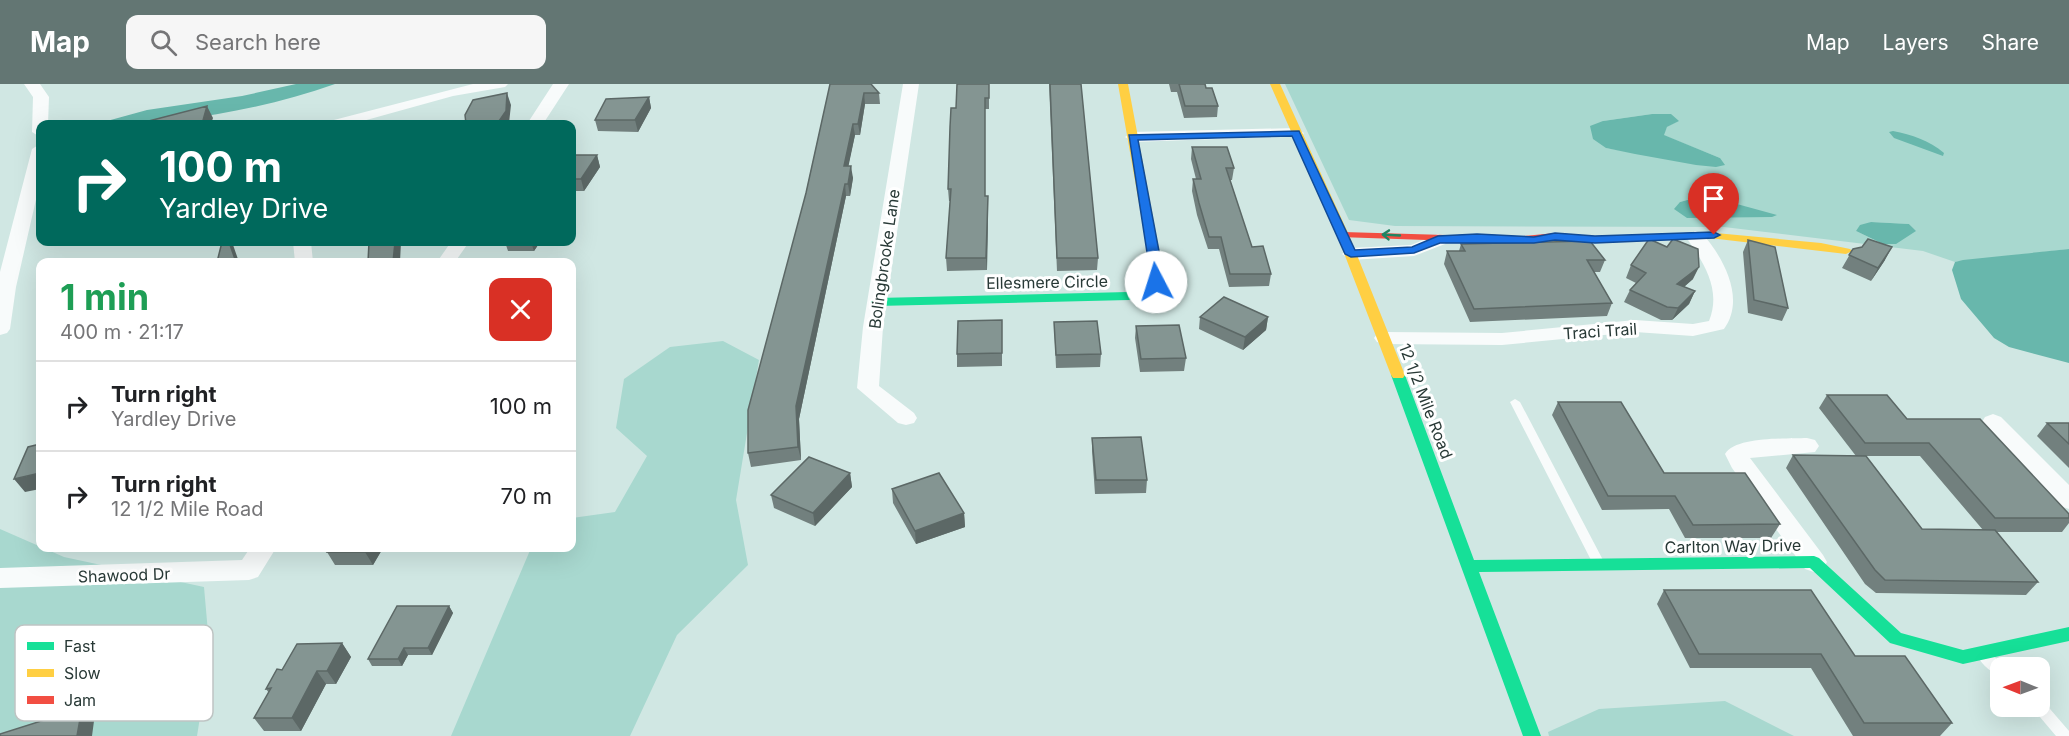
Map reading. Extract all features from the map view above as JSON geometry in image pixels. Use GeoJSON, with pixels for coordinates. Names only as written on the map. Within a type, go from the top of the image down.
{"type":"FeatureCollection","features":[{"type":"Feature","properties":{"kind":"street"},"geometry":{"type":"LineString","coordinates":[[32,84],[40,97],[40,120]]}},
{"type":"Feature","properties":{"kind":"street"},"geometry":{"type":"LineString","coordinates":[[350,120],[452,92],[500,84]]}},
{"type":"Feature","properties":{"kind":"street"},"geometry":{"type":"LineString","coordinates":[[538,120],[561,84]]}},
{"type":"Feature","properties":{"kind":"street","name":"Bolingbrooke Lane"},"geometry":{"type":"LineString","coordinates":[[906,418],[868,388],[877,302],[911,84]]}},
{"type":"Feature","properties":{"kind":"street","name":"Ellesmere Circle"},"geometry":{"type":"LineString","coordinates":[[877,302],[1129,296],[1148,291],[1156,282],[1156,267],[1123,84]]}},
{"type":"Feature","properties":{"kind":"street","name":"12 1/2 Mile Road"},"geometry":{"type":"LineString","coordinates":[[1275,84],[1351,254],[1471,566],[1532,736]]}},
{"type":"Feature","properties":{"kind":"street"},"geometry":{"type":"LineString","coordinates":[[1133,137],[1296,133]]}},
{"type":"Feature","properties":{"kind":"street"},"geometry":{"type":"LineString","coordinates":[[0,329],[6,287],[35,193]]}},
{"type":"Feature","properties":{"kind":"street"},"geometry":{"type":"LineString","coordinates":[[1343,235],[1438,240],[1477,238],[1534,240],[1555,236],[1595,240],[1738,236],[1780,244],[1824,245],[1846,251]]}},
{"type":"Feature","properties":{"kind":"street","name":"Traci Trail"},"geometry":{"type":"LineString","coordinates":[[1384,338],[1502,339],[1635,326],[1693,330],[1717,326],[1723,314],[1721,282],[1712,257],[1695,237]]}},
{"type":"Feature","properties":{"kind":"street"},"geometry":{"type":"LineString","coordinates":[[1351,254],[1414,250],[1438,240]]}},
{"type":"Feature","properties":{"kind":"street"},"geometry":{"type":"LineString","coordinates":[[1993,422],[2069,500]]}},
{"type":"Feature","properties":{"kind":"street"},"geometry":{"type":"LineString","coordinates":[[1807,446],[1744,450],[1737,454],[1740,462],[1814,562]]}},
{"type":"Feature","properties":{"kind":"street","name":"Shawood Dr"},"geometry":{"type":"LineString","coordinates":[[0,578],[68,578],[249,570],[260,552]]}},
{"type":"Feature","properties":{"kind":"street","name":"Carlton Way Drive"},"geometry":{"type":"LineString","coordinates":[[1471,566],[1814,562],[1896,638],[1963,657],[2069,634]]}},
{"type":"Feature","properties":{"kind":"lane"},"geometry":{"type":"LineString","coordinates":[[1515,402],[1600,564]]}},
{"type":"Feature","properties":{"kind":"lane"},"geometry":{"type":"LineString","coordinates":[[1980,653],[1990,661]]}},
{"type":"Feature","properties":{"kind":"lane"},"geometry":{"type":"LineString","coordinates":[[2049,717],[2065,736]]}},
{"type":"Feature","properties":{"kind":"shaded area"},"geometry":{"type":"Polygon","coordinates":[[[296,84],[335,84],[277,102],[217,114],[172,120],[111,120],[147,110],[242,96],[296,84]]]}},
{"type":"Feature","properties":{"kind":"shaded area"},"geometry":{"type":"Polygon","coordinates":[[[1285,84],[2069,84],[2069,249],[1955,262],[1923,251],[1724,227],[1395,226],[1349,220],[1285,84]],[[1652,114],[1603,121],[1606,148],[1665,158],[1720,158],[1663,135],[1667,127],[1678,121],[1670,115],[1652,114]],[[1698,197],[1680,202],[1710,219],[1736,216],[1772,217],[1715,198],[1698,197]],[[1871,222],[1856,231],[1886,243],[1915,231],[1909,224],[1871,222]]]}},
{"type":"Feature","properties":{"kind":"shaded area"},"geometry":{"type":"Polygon","coordinates":[[[1652,114],[1671,114],[1679,121],[1667,127],[1664,135],[1720,158],[1725,165],[1716,167],[1696,165],[1635,154],[1606,148],[1593,139],[1590,126],[1603,121],[1652,114]]]}},
{"type":"Feature","properties":{"kind":"shaded area"},"geometry":{"type":"Polygon","coordinates":[[[1893,131],[1926,141],[1944,153],[1943,156],[1894,138],[1889,132],[1893,131]]]}},
{"type":"Feature","properties":{"kind":"shaded area"},"geometry":{"type":"Polygon","coordinates":[[[1698,197],[1715,198],[1777,215],[1772,217],[1687,218],[1674,209],[1680,202],[1698,197]]]}},
{"type":"Feature","properties":{"kind":"shaded area"},"geometry":{"type":"Polygon","coordinates":[[[1871,222],[1909,224],[1916,231],[1896,244],[1883,244],[1856,231],[1860,225],[1871,222]]]}},
{"type":"Feature","properties":{"kind":"shaded area"},"geometry":{"type":"Polygon","coordinates":[[[2069,249],[2069,363],[2009,347],[1994,338],[1961,299],[1952,270],[1955,262],[2069,249]]]}},
{"type":"Feature","properties":{"kind":"shaded area"},"geometry":{"type":"Polygon","coordinates":[[[723,341],[759,360],[736,500],[748,565],[677,635],[630,736],[451,736],[529,552],[576,552],[576,517],[615,512],[647,456],[616,428],[624,379],[670,347],[723,341]]]}},
{"type":"Feature","properties":{"kind":"shaded area"},"geometry":{"type":"Polygon","coordinates":[[[0,529],[36,545],[36,552],[53,552],[64,557],[204,587],[207,625],[15,625],[15,721],[199,721],[197,736],[0,736],[0,529]]]}},
{"type":"Feature","properties":{"kind":"shaded area"},"geometry":{"type":"Polygon","coordinates":[[[1725,701],[1794,736],[1549,736],[1548,732],[1599,709],[1725,701]]]}},
{"type":"Feature","properties":{"kind":"building"},"geometry":{"type":"Polygon","coordinates":[[[830,84],[871,84],[879,93],[864,93],[858,124],[853,124],[844,166],[851,166],[848,184],[845,184],[796,406],[798,447],[748,453],[748,410],[806,193],[830,84]]]}},
{"type":"Feature","properties":{"kind":"building"},"geometry":{"type":"Polygon","coordinates":[[[957,84],[989,84],[989,98],[985,98],[985,196],[988,196],[986,258],[946,258],[951,189],[948,189],[951,108],[956,108],[957,84]]]}},
{"type":"Feature","properties":{"kind":"building"},"geometry":{"type":"Polygon","coordinates":[[[1050,84],[1081,84],[1098,258],[1057,258],[1050,84]]]}},
{"type":"Feature","properties":{"kind":"building"},"geometry":{"type":"Polygon","coordinates":[[[1179,84],[1205,84],[1206,88],[1212,88],[1218,106],[1185,106],[1179,84]]]}},
{"type":"Feature","properties":{"kind":"building"},"geometry":{"type":"Polygon","coordinates":[[[507,93],[506,111],[500,120],[466,120],[465,115],[473,100],[507,93]]]}},
{"type":"Feature","properties":{"kind":"building"},"geometry":{"type":"Polygon","coordinates":[[[649,97],[635,120],[595,120],[606,99],[649,97]]]}},
{"type":"Feature","properties":{"kind":"building"},"geometry":{"type":"Polygon","coordinates":[[[207,106],[203,120],[153,120],[207,106]]]}},
{"type":"Feature","properties":{"kind":"building"},"geometry":{"type":"Polygon","coordinates":[[[1192,147],[1227,147],[1234,168],[1226,168],[1252,247],[1263,246],[1271,274],[1230,274],[1221,237],[1209,237],[1193,179],[1201,179],[1192,147]]]}},
{"type":"Feature","properties":{"kind":"building"},"geometry":{"type":"Polygon","coordinates":[[[576,155],[597,155],[581,179],[576,179],[576,155]]]}},
{"type":"Feature","properties":{"kind":"building"},"geometry":{"type":"Polygon","coordinates":[[[1649,239],[1667,247],[1673,239],[1698,249],[1699,267],[1677,284],[1695,291],[1678,308],[1667,307],[1630,290],[1646,273],[1631,265],[1649,239]]]}},
{"type":"Feature","properties":{"kind":"building"},"geometry":{"type":"Polygon","coordinates":[[[1868,239],[1892,247],[1878,268],[1849,255],[1853,249],[1862,247],[1868,239]]]}},
{"type":"Feature","properties":{"kind":"building"},"geometry":{"type":"Polygon","coordinates":[[[1748,240],[1775,247],[1788,308],[1754,300],[1748,240]]]}},
{"type":"Feature","properties":{"kind":"building"},"geometry":{"type":"Polygon","coordinates":[[[1590,241],[1605,260],[1587,260],[1612,303],[1474,309],[1447,251],[1465,251],[1461,244],[1590,241]]]}},
{"type":"Feature","properties":{"kind":"building"},"geometry":{"type":"Polygon","coordinates":[[[221,246],[230,246],[235,258],[218,258],[221,246]]]}},
{"type":"Feature","properties":{"kind":"building"},"geometry":{"type":"Polygon","coordinates":[[[369,246],[395,246],[393,258],[368,258],[369,246]]]}},
{"type":"Feature","properties":{"kind":"building"},"geometry":{"type":"Polygon","coordinates":[[[1224,297],[1268,317],[1245,337],[1200,317],[1224,297]]]}},
{"type":"Feature","properties":{"kind":"building"},"geometry":{"type":"Polygon","coordinates":[[[1002,320],[1002,353],[957,354],[958,321],[1002,320]]]}},
{"type":"Feature","properties":{"kind":"building"},"geometry":{"type":"Polygon","coordinates":[[[1097,321],[1101,354],[1056,355],[1054,322],[1097,321]]]}},
{"type":"Feature","properties":{"kind":"building"},"geometry":{"type":"Polygon","coordinates":[[[1179,325],[1186,358],[1141,359],[1136,326],[1179,325]]]}},
{"type":"Feature","properties":{"kind":"building"},"geometry":{"type":"Polygon","coordinates":[[[1827,395],[1887,395],[1907,419],[1980,419],[2069,514],[2069,518],[1995,518],[1929,443],[1865,443],[1827,395]]]}},
{"type":"Feature","properties":{"kind":"building"},"geometry":{"type":"Polygon","coordinates":[[[1558,402],[1621,402],[1664,473],[1745,473],[1780,524],[1693,525],[1675,496],[1608,496],[1558,402]]]}},
{"type":"Feature","properties":{"kind":"building"},"geometry":{"type":"Polygon","coordinates":[[[2047,423],[2069,423],[2069,444],[2047,423]]]}},
{"type":"Feature","properties":{"kind":"building"},"geometry":{"type":"Polygon","coordinates":[[[1141,437],[1147,480],[1096,480],[1092,438],[1141,437]]]}},
{"type":"Feature","properties":{"kind":"building"},"geometry":{"type":"Polygon","coordinates":[[[36,445],[36,474],[14,479],[28,447],[36,445]]]}},
{"type":"Feature","properties":{"kind":"building"},"geometry":{"type":"Polygon","coordinates":[[[1793,455],[1866,456],[1922,529],[1995,530],[2038,582],[1885,580],[1875,570],[1793,455]]]}},
{"type":"Feature","properties":{"kind":"building"},"geometry":{"type":"Polygon","coordinates":[[[809,457],[850,473],[813,513],[771,495],[809,457]]]}},
{"type":"Feature","properties":{"kind":"building"},"geometry":{"type":"Polygon","coordinates":[[[939,473],[964,513],[915,531],[892,489],[939,473]]]}},
{"type":"Feature","properties":{"kind":"building"},"geometry":{"type":"Polygon","coordinates":[[[1664,590],[1811,590],[1855,656],[1905,656],[1952,723],[1864,723],[1821,654],[1699,654],[1664,590]]]}},
{"type":"Feature","properties":{"kind":"building"},"geometry":{"type":"Polygon","coordinates":[[[397,606],[449,606],[428,648],[404,648],[398,659],[368,659],[397,606]]]}},
{"type":"Feature","properties":{"kind":"building"},"geometry":{"type":"Polygon","coordinates":[[[342,643],[327,671],[317,671],[292,718],[254,718],[271,688],[266,689],[277,669],[282,670],[297,644],[342,643]]]}},
{"type":"Feature","properties":{"kind":"building"},"geometry":{"type":"Polygon","coordinates":[[[41,721],[80,721],[77,736],[0,736],[0,734],[41,721]]]}},
{"type":"Feature","properties":{"kind":"traffic: fast"},"geometry":{"type":"LineString","coordinates":[[877,302],[1129,296],[1146,289],[1154,280],[1156,267],[1153,249]]}},
{"type":"Feature","properties":{"kind":"traffic: fast"},"geometry":{"type":"LineString","coordinates":[[1398,375],[1532,736]]}},
{"type":"Feature","properties":{"kind":"traffic: fast"},"geometry":{"type":"LineString","coordinates":[[1471,566],[1814,562],[1896,638],[1963,657],[2069,634]]}},
{"type":"Feature","properties":{"kind":"traffic: slow"},"geometry":{"type":"LineString","coordinates":[[1123,84],[1153,249]]}},
{"type":"Feature","properties":{"kind":"traffic: slow"},"geometry":{"type":"LineString","coordinates":[[1275,84],[1343,235],[1398,375]]}},
{"type":"Feature","properties":{"kind":"traffic: slow"},"geometry":{"type":"LineString","coordinates":[[1705,235],[1846,251]]}},
{"type":"Feature","properties":{"kind":"traffic: jam"},"geometry":{"type":"LineString","coordinates":[[1343,235],[1514,240],[1555,236],[1595,240],[1705,235]]}},
{"type":"Feature","properties":{"kind":"route"},"geometry":{"type":"LineString","coordinates":[[1156,282],[1156,267],[1133,137],[1296,133],[1351,254],[1414,250],[1438,240],[1477,238],[1534,240],[1555,236],[1595,240],[1714,235]]}}]}
